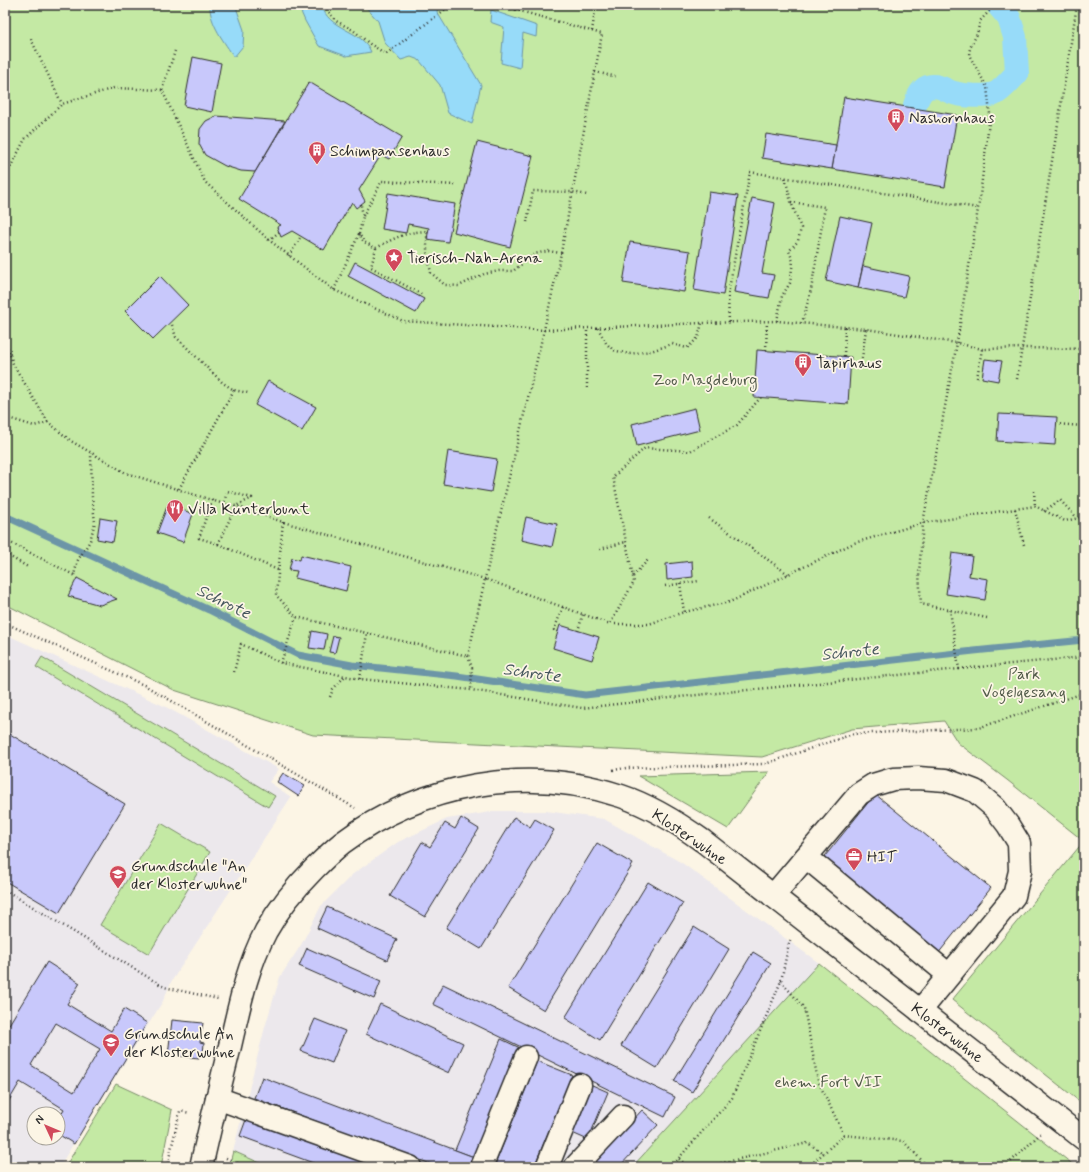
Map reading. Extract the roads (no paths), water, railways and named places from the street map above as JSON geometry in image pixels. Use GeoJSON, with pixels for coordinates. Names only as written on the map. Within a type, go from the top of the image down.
{"type":"FeatureCollection","features":[{"type":"Feature","properties":{"kind":"street"},"geometry":{"type":"LineString","coordinates":[[773,896],[859,794],[873,785],[893,779],[925,778],[946,780],[975,791],[994,808],[1012,831],[1019,843],[1020,871],[1014,896],[920,1011]]}},
{"type":"Feature","properties":{"kind":"street","name":"Klosterwuhne"},"geometry":{"type":"LineString","coordinates":[[201,1167],[245,984],[260,944],[272,922],[284,903],[303,880],[341,844],[388,814],[408,805],[447,791],[488,784],[524,781],[556,783],[589,788],[627,798],[667,817],[703,841],[1084,1139]]}},
{"type":"Feature","properties":{"kind":"street"},"geometry":{"type":"LineString","coordinates":[[806,857],[949,975]]}},
{"type":"Feature","properties":{"kind":"street"},"geometry":{"type":"LineString","coordinates":[[481,1167],[526,1057]]}},
{"type":"Feature","properties":{"kind":"street"},"geometry":{"type":"LineString","coordinates":[[546,1167],[580,1085]]}},
{"type":"Feature","properties":{"kind":"street"},"geometry":{"type":"LineString","coordinates":[[217,1098],[410,1167]]}},
{"type":"Feature","properties":{"kind":"street"},"geometry":{"type":"LineString","coordinates":[[575,1167],[623,1116]]}},
{"type":"Feature","properties":{"kind":"water"},"geometry":{"type":"Polygon","coordinates":[[[210,5],[237,5],[237,10],[244,30],[243,46],[234,57],[215,26],[210,12],[210,5]]]}},
{"type":"Feature","properties":{"kind":"water"},"geometry":{"type":"Polygon","coordinates":[[[298,5],[322,5],[330,20],[360,38],[367,44],[371,52],[346,56],[319,46],[298,5]]]}},
{"type":"Feature","properties":{"kind":"water"},"geometry":{"type":"Polygon","coordinates":[[[353,5],[438,5],[437,12],[481,85],[472,124],[448,113],[440,85],[419,60],[411,57],[401,60],[385,43],[378,21],[365,6],[353,5]]]}},
{"type":"Feature","properties":{"kind":"water"},"geometry":{"type":"Polygon","coordinates":[[[491,10],[537,26],[536,37],[523,33],[520,68],[501,63],[504,27],[490,22],[491,10]]]}},
{"type":"Feature","properties":{"kind":"waterway"},"geometry":{"type":"LineString","coordinates":[[915,105],[923,90],[930,86],[943,88],[963,95],[990,95],[1000,90],[1017,73],[1015,37],[1009,18],[998,5]]}},
{"type":"Feature","properties":{"kind":"waterway","name":"Schrote"},"geometry":{"type":"LineString","coordinates":[[5,516],[209,610],[298,655],[352,665],[457,676],[585,695],[1084,640]]}},
{"type":"Feature","properties":{"kind":"place","name":"Nashornhaus"},"geometry":{"type":"Point","coordinates":[896,132]}},
{"type":"Feature","properties":{"kind":"place","name":"Schimpansenhaus"},"geometry":{"type":"Point","coordinates":[317,165]}},
{"type":"Feature","properties":{"kind":"place","name":"Tierisch-Nah-Arena"},"geometry":{"type":"Point","coordinates":[394,272]}},
{"type":"Feature","properties":{"kind":"place","name":"Tapirhaus"},"geometry":{"type":"Point","coordinates":[803,377]}},
{"type":"Feature","properties":{"kind":"place","name":"Villa Kunterbunt"},"geometry":{"type":"Point","coordinates":[175,523]}},
{"type":"Feature","properties":{"kind":"place","name":"HIT"},"geometry":{"type":"Point","coordinates":[854,871]}},
{"type":"Feature","properties":{"kind":"place","name":"Grundschule \"An der Klosterwuhne\""},"geometry":{"type":"Point","coordinates":[118,889]}},
{"type":"Feature","properties":{"kind":"place","name":"Grundschule An der Klosterwuhne"},"geometry":{"type":"Point","coordinates":[111,1057]}},
{"type":"Feature","properties":{"kind":"park label","name":"Zoo Magdeburg"},"geometry":{"type":"Point","coordinates":[705,379]}},
{"type":"Feature","properties":{"kind":"park label","name":"Park Vogelgesang"},"geometry":{"type":"Point","coordinates":[1024,682]}},
{"type":"Feature","properties":{"kind":"park label","name":"ehem. Fort VII"},"geometry":{"type":"Point","coordinates":[828,1081]}}]}
